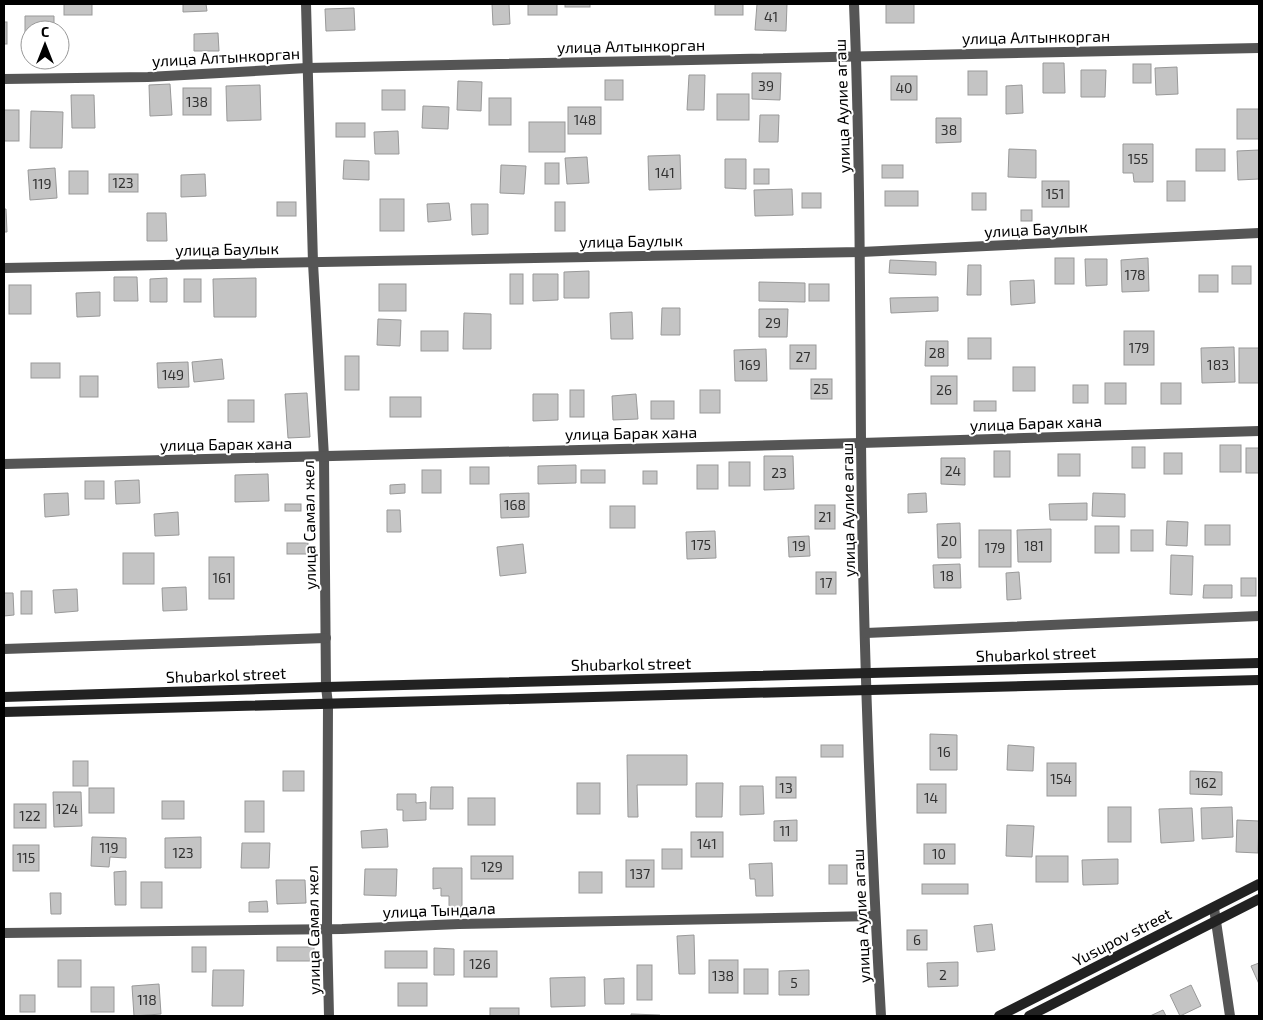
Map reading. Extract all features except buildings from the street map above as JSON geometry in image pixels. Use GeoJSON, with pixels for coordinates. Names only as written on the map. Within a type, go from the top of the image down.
{"type":"FeatureCollection","features":[{"type":"Feature","properties":{"kind":"street","name":"улица Самал жел"},"geometry":{"type":"LineString","coordinates":[[306,4],[313,262],[324,456],[326,687],[328,704],[327,929],[329,1016]]}},
{"type":"Feature","properties":{"kind":"street","name":"улица Аулие агаш"},"geometry":{"type":"LineString","coordinates":[[854,4],[861,252],[861,443],[866,673],[875,916],[881,1016]]}},
{"type":"Feature","properties":{"kind":"street","name":"улица Алтынкорган"},"geometry":{"type":"LineString","coordinates":[[4,79],[148,77],[307,68],[1259,48]]}},
{"type":"Feature","properties":{"kind":"street","name":"улица Баулык"},"geometry":{"type":"LineString","coordinates":[[4,268],[861,252],[1259,233]]}},
{"type":"Feature","properties":{"kind":"street","name":"улица Барак хана"},"geometry":{"type":"LineString","coordinates":[[4,464],[861,443],[1259,431]]}},
{"type":"Feature","properties":{"kind":"street"},"geometry":{"type":"LineString","coordinates":[[866,633],[1259,616]]}},
{"type":"Feature","properties":{"kind":"street"},"geometry":{"type":"LineString","coordinates":[[4,649],[326,638]]}},
{"type":"Feature","properties":{"kind":"street","name":"Shubarkol street"},"geometry":{"type":"LineString","coordinates":[[4,697],[1259,663]]}},
{"type":"Feature","properties":{"kind":"street","name":"Shubarkol street"},"geometry":{"type":"LineString","coordinates":[[4,712],[1259,680]]}},
{"type":"Feature","properties":{"kind":"street","name":"Yusupov street"},"geometry":{"type":"LineString","coordinates":[[999,1016],[1259,884]]}},
{"type":"Feature","properties":{"kind":"street","name":"Yusupov street"},"geometry":{"type":"LineString","coordinates":[[1029,1016],[1259,899]]}},
{"type":"Feature","properties":{"kind":"street"},"geometry":{"type":"LineString","coordinates":[[1214,908],[1230,1016]]}},
{"type":"Feature","properties":{"kind":"street","name":"улица Тындала"},"geometry":{"type":"LineString","coordinates":[[4,933],[327,929],[459,924],[875,916]]}}]}
